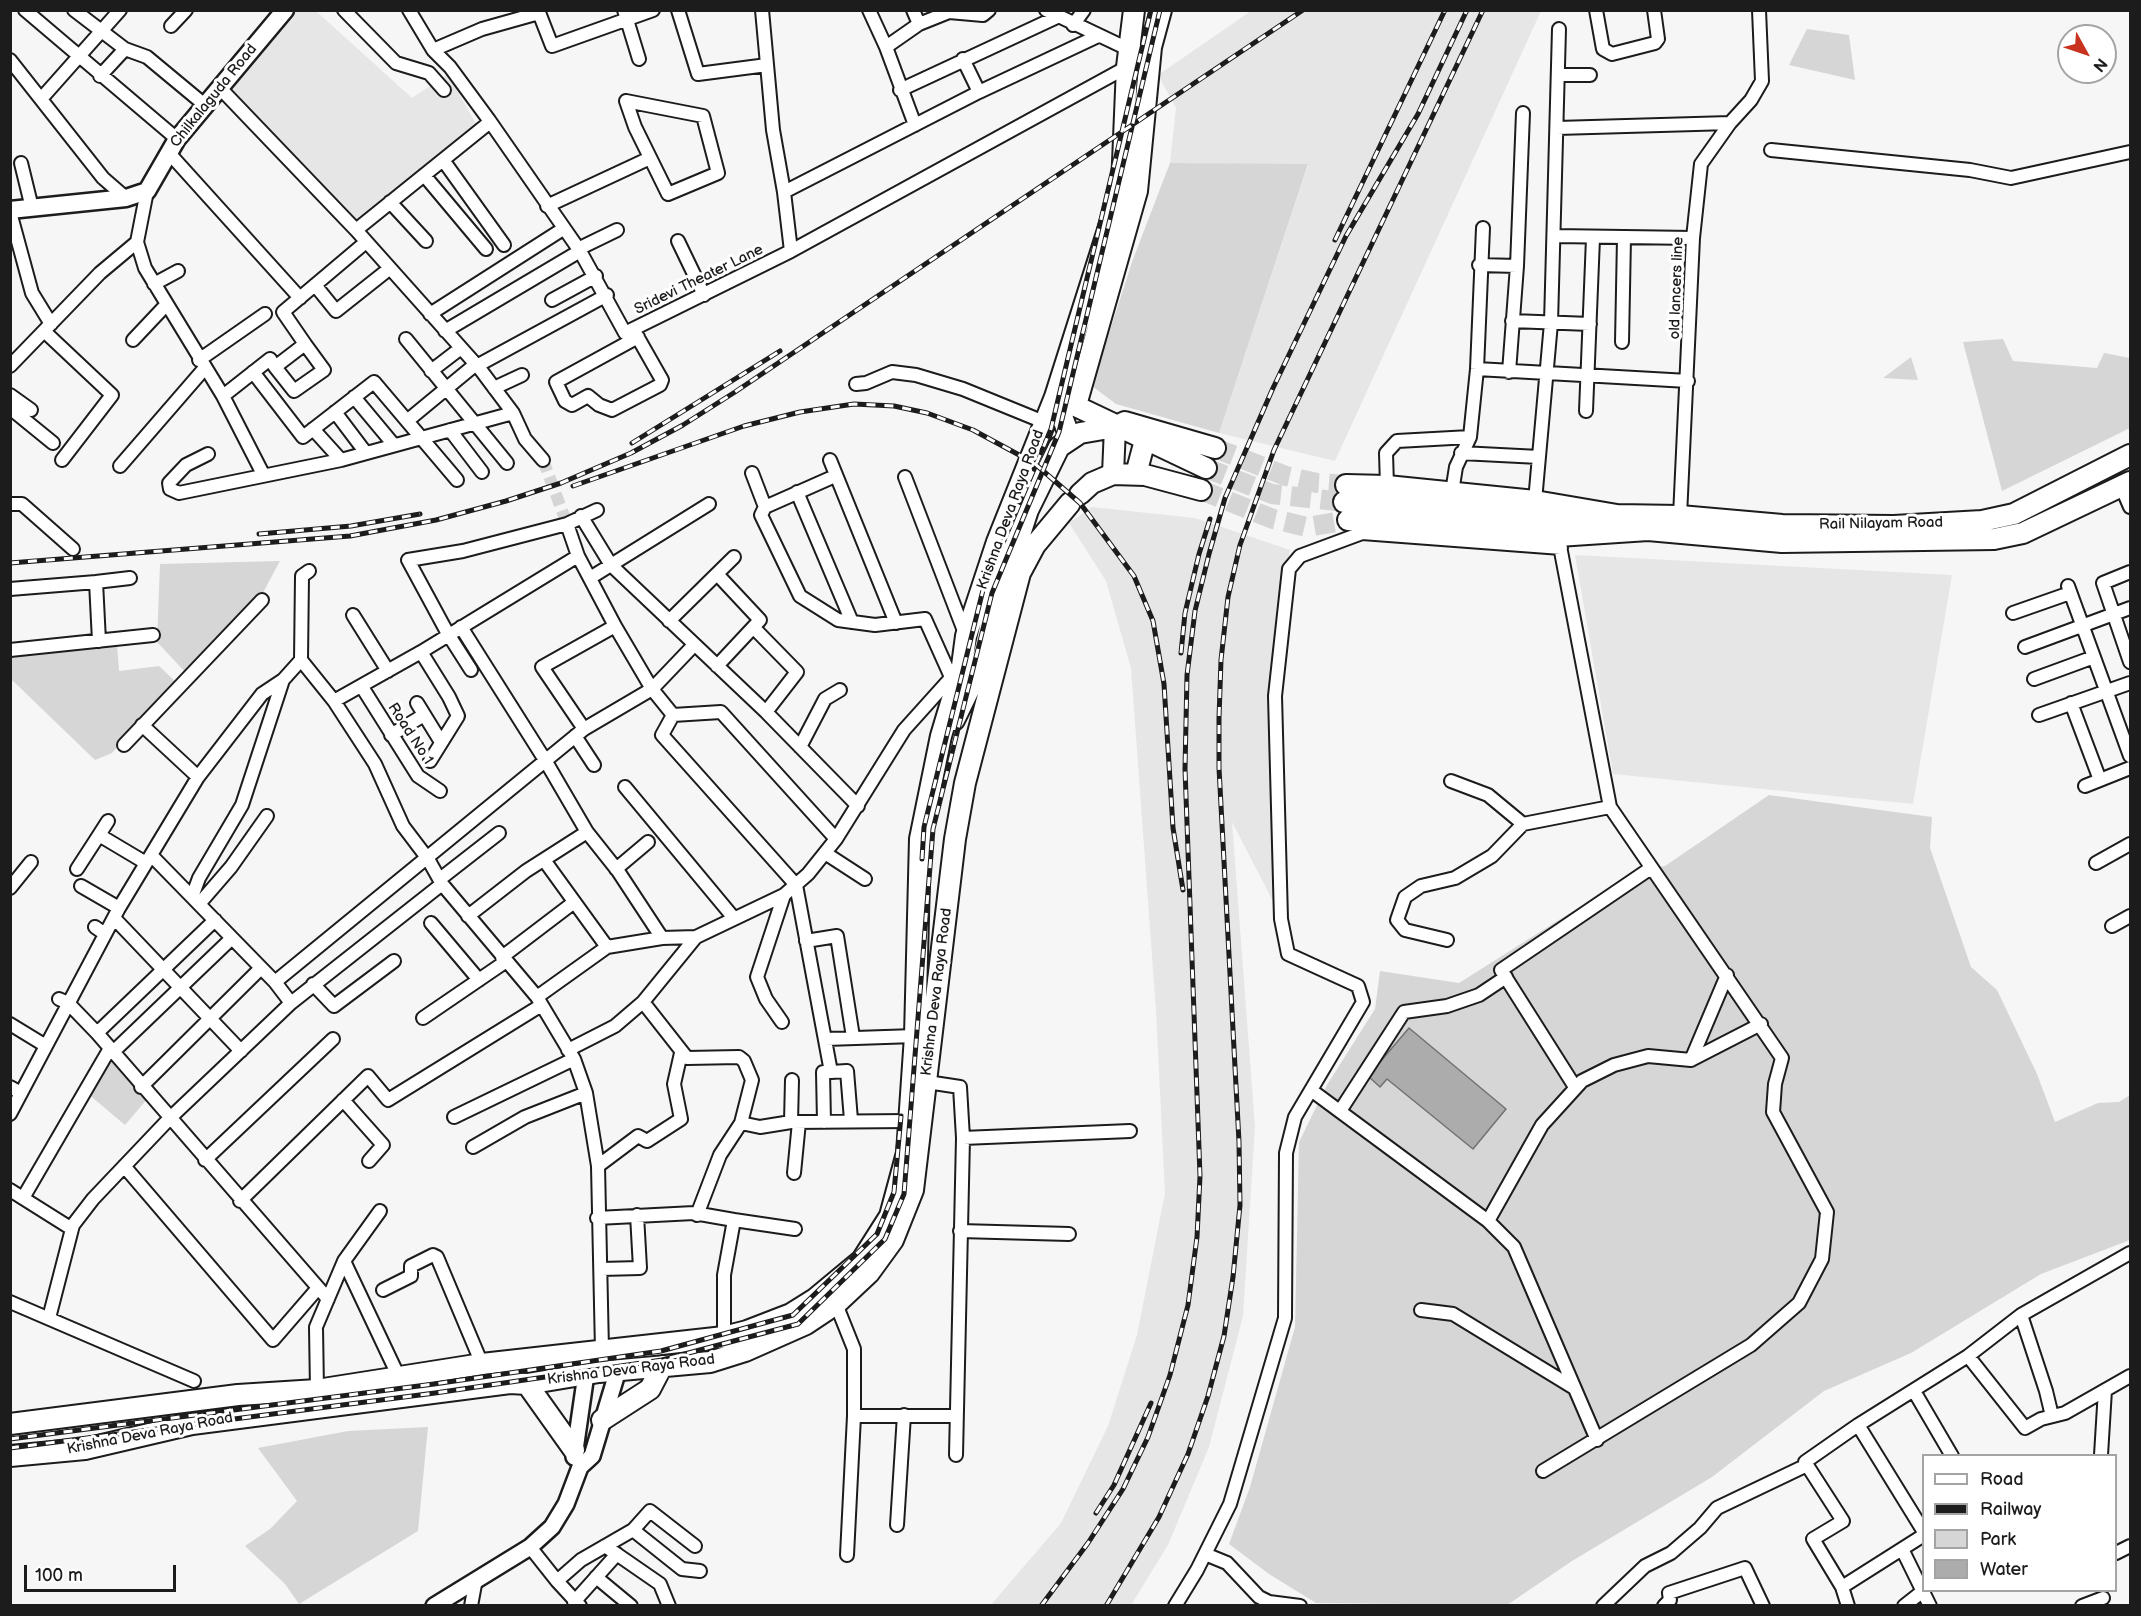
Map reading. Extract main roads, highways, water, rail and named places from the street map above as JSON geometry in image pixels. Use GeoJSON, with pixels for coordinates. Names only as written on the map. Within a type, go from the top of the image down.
{"type":"FeatureCollection","features":[{"type":"Feature","properties":{"kind":"main road","name":"Chilkalaguda Road"},"geometry":{"type":"LineString","coordinates":[[10,211],[126,198],[147,191],[173,146],[285,10]]}},
{"type":"Feature","properties":{"kind":"main road","name":"Krishna Deva Raya Road"},"geometry":{"type":"LineString","coordinates":[[10,1424],[482,1364],[724,1337],[757,1328],[791,1314],[815,1299],[862,1260],[890,1216],[907,1153],[915,1036],[920,838],[941,736],[966,636],[997,542],[1055,397],[1122,186],[1127,58],[1134,10]]}},
{"type":"Feature","properties":{"kind":"main road"},"geometry":{"type":"LineString","coordinates":[[1076,405],[1137,191],[1151,53],[1161,10]]}},
{"type":"Feature","properties":{"kind":"main road"},"geometry":{"type":"LineString","coordinates":[[1055,397],[1206,468]]}},
{"type":"Feature","properties":{"kind":"main road"},"geometry":{"type":"LineString","coordinates":[[1055,397],[1070,438],[1090,429],[1115,427],[1125,422],[1215,448]]}},
{"type":"Feature","properties":{"kind":"main road"},"geometry":{"type":"LineString","coordinates":[[1115,427],[1113,474],[1136,474],[1200,490]]}},
{"type":"Feature","properties":{"kind":"main road","name":"Krishna Deva Raya Road"},"geometry":{"type":"LineString","coordinates":[[941,736],[964,704],[982,663],[1013,552],[1050,461],[1070,438]]}},
{"type":"Feature","properties":{"kind":"main road"},"geometry":{"type":"LineString","coordinates":[[1136,474],[1144,440]]}},
{"type":"Feature","properties":{"kind":"main road","name":"Rail Nilayam Road"},"geometry":{"type":"LineString","coordinates":[[1346,502],[1559,522],[1619,523],[1680,516],[1782,525],[1894,526],[1982,521],[2014,514],[2130,455]]}},
{"type":"Feature","properties":{"kind":"main road","name":"Krishna Deva Raya Road"},"geometry":{"type":"LineString","coordinates":[[10,1456],[85,1449],[192,1424],[510,1383],[527,1384],[618,1370],[710,1362],[745,1352],[806,1324],[836,1304],[875,1264],[892,1240],[906,1210],[917,1164],[950,877],[965,783],[1020,573],[1035,545],[1075,499],[1092,483],[1113,474]]}},
{"type":"Feature","properties":{"kind":"main road","name":"Rail Nilayam Road"},"geometry":{"type":"LineString","coordinates":[[1346,502],[1388,486],[1535,501],[1648,530],[1782,542],[1994,538],[2023,533],[2126,484]]}},
{"type":"Feature","properties":{"kind":"main road"},"geometry":{"type":"LineString","coordinates":[[1346,502],[1559,543],[1619,523]]}},
{"type":"Feature","properties":{"kind":"main road"},"geometry":{"type":"LineString","coordinates":[[919,875],[950,877]]}},
{"type":"Feature","properties":{"kind":"main road"},"geometry":{"type":"LineString","coordinates":[[919,904],[947,906]]}},
{"type":"Feature","properties":{"kind":"main road"},"geometry":{"type":"LineString","coordinates":[[602,1420],[650,1389],[662,1366]]}},
{"type":"Feature","properties":{"kind":"main road"},"geometry":{"type":"LineString","coordinates":[[527,1384],[577,1458]]}},
{"type":"Feature","properties":{"kind":"water"},"geometry":{"type":"Polygon","coordinates":[[[1409,1028],[1506,1109],[1473,1149],[1387,1079],[1380,1087],[1368,1076],[1409,1028]]]}},
{"type":"Feature","properties":{"kind":"tunnel"},"geometry":{"type":"LineString","coordinates":[[1215,448],[1286,476],[1317,483],[1346,485]]}},
{"type":"Feature","properties":{"kind":"tunnel"},"geometry":{"type":"LineString","coordinates":[[543,460],[567,524]]}},
{"type":"Feature","properties":{"kind":"tunnel"},"geometry":{"type":"LineString","coordinates":[[1206,468],[1272,494],[1344,502]]}},
{"type":"Feature","properties":{"kind":"tunnel"},"geometry":{"type":"LineString","coordinates":[[1201,490],[1273,519],[1307,527],[1348,520]]}},
{"type":"Feature","properties":{"kind":"railway"},"geometry":{"type":"LineString","coordinates":[[922,859],[924,827],[983,590],[1051,429],[1151,10]]}},
{"type":"Feature","properties":{"kind":"railway"},"geometry":{"type":"LineString","coordinates":[[10,1448],[435,1393],[662,1360],[798,1324],[885,1239],[904,1194],[933,829],[992,593],[1059,432],[1160,10]]}},
{"type":"Feature","properties":{"kind":"railway"},"geometry":{"type":"LineString","coordinates":[[10,563],[350,536],[436,520],[561,483],[631,453],[683,425],[735,392],[1303,10]]}},
{"type":"Feature","properties":{"kind":"railway"},"geometry":{"type":"LineString","coordinates":[[1335,240],[1445,10]]}},
{"type":"Feature","properties":{"kind":"railway"},"geometry":{"type":"LineString","coordinates":[[1041,1606],[1088,1543],[1123,1489],[1148,1437],[1170,1375],[1188,1305],[1197,1237],[1200,1176],[1185,769],[1187,675],[1195,611],[1209,554],[1225,498],[1273,388],[1346,236],[1418,114],[1467,10]]}},
{"type":"Feature","properties":{"kind":"railway"},"geometry":{"type":"LineString","coordinates":[[1106,1606],[1159,1517],[1188,1454],[1208,1396],[1224,1336],[1233,1277],[1240,1205],[1239,1142],[1219,768],[1219,718],[1221,660],[1228,597],[1240,545],[1274,450],[1483,10]]}},
{"type":"Feature","properties":{"kind":"railway"},"geometry":{"type":"LineString","coordinates":[[632,443],[780,351]]}},
{"type":"Feature","properties":{"kind":"railway"},"geometry":{"type":"LineString","coordinates":[[573,486],[744,426],[800,412],[854,404],[894,406],[927,413],[973,430],[1034,463],[1080,503],[1134,576],[1153,621],[1164,684],[1173,828],[1183,890]]}},
{"type":"Feature","properties":{"kind":"railway"},"geometry":{"type":"LineString","coordinates":[[259,534],[351,526],[420,514]]}},
{"type":"Feature","properties":{"kind":"railway"},"geometry":{"type":"LineString","coordinates":[[1181,653],[1185,613],[1210,519]]}},
{"type":"Feature","properties":{"kind":"railway"},"geometry":{"type":"LineString","coordinates":[[10,1439],[434,1384],[661,1351],[793,1315],[877,1234],[894,1192],[901,1116]]}},
{"type":"Feature","properties":{"kind":"railway"},"geometry":{"type":"LineString","coordinates":[[1096,1513],[1114,1485],[1151,1403]]}}]}
